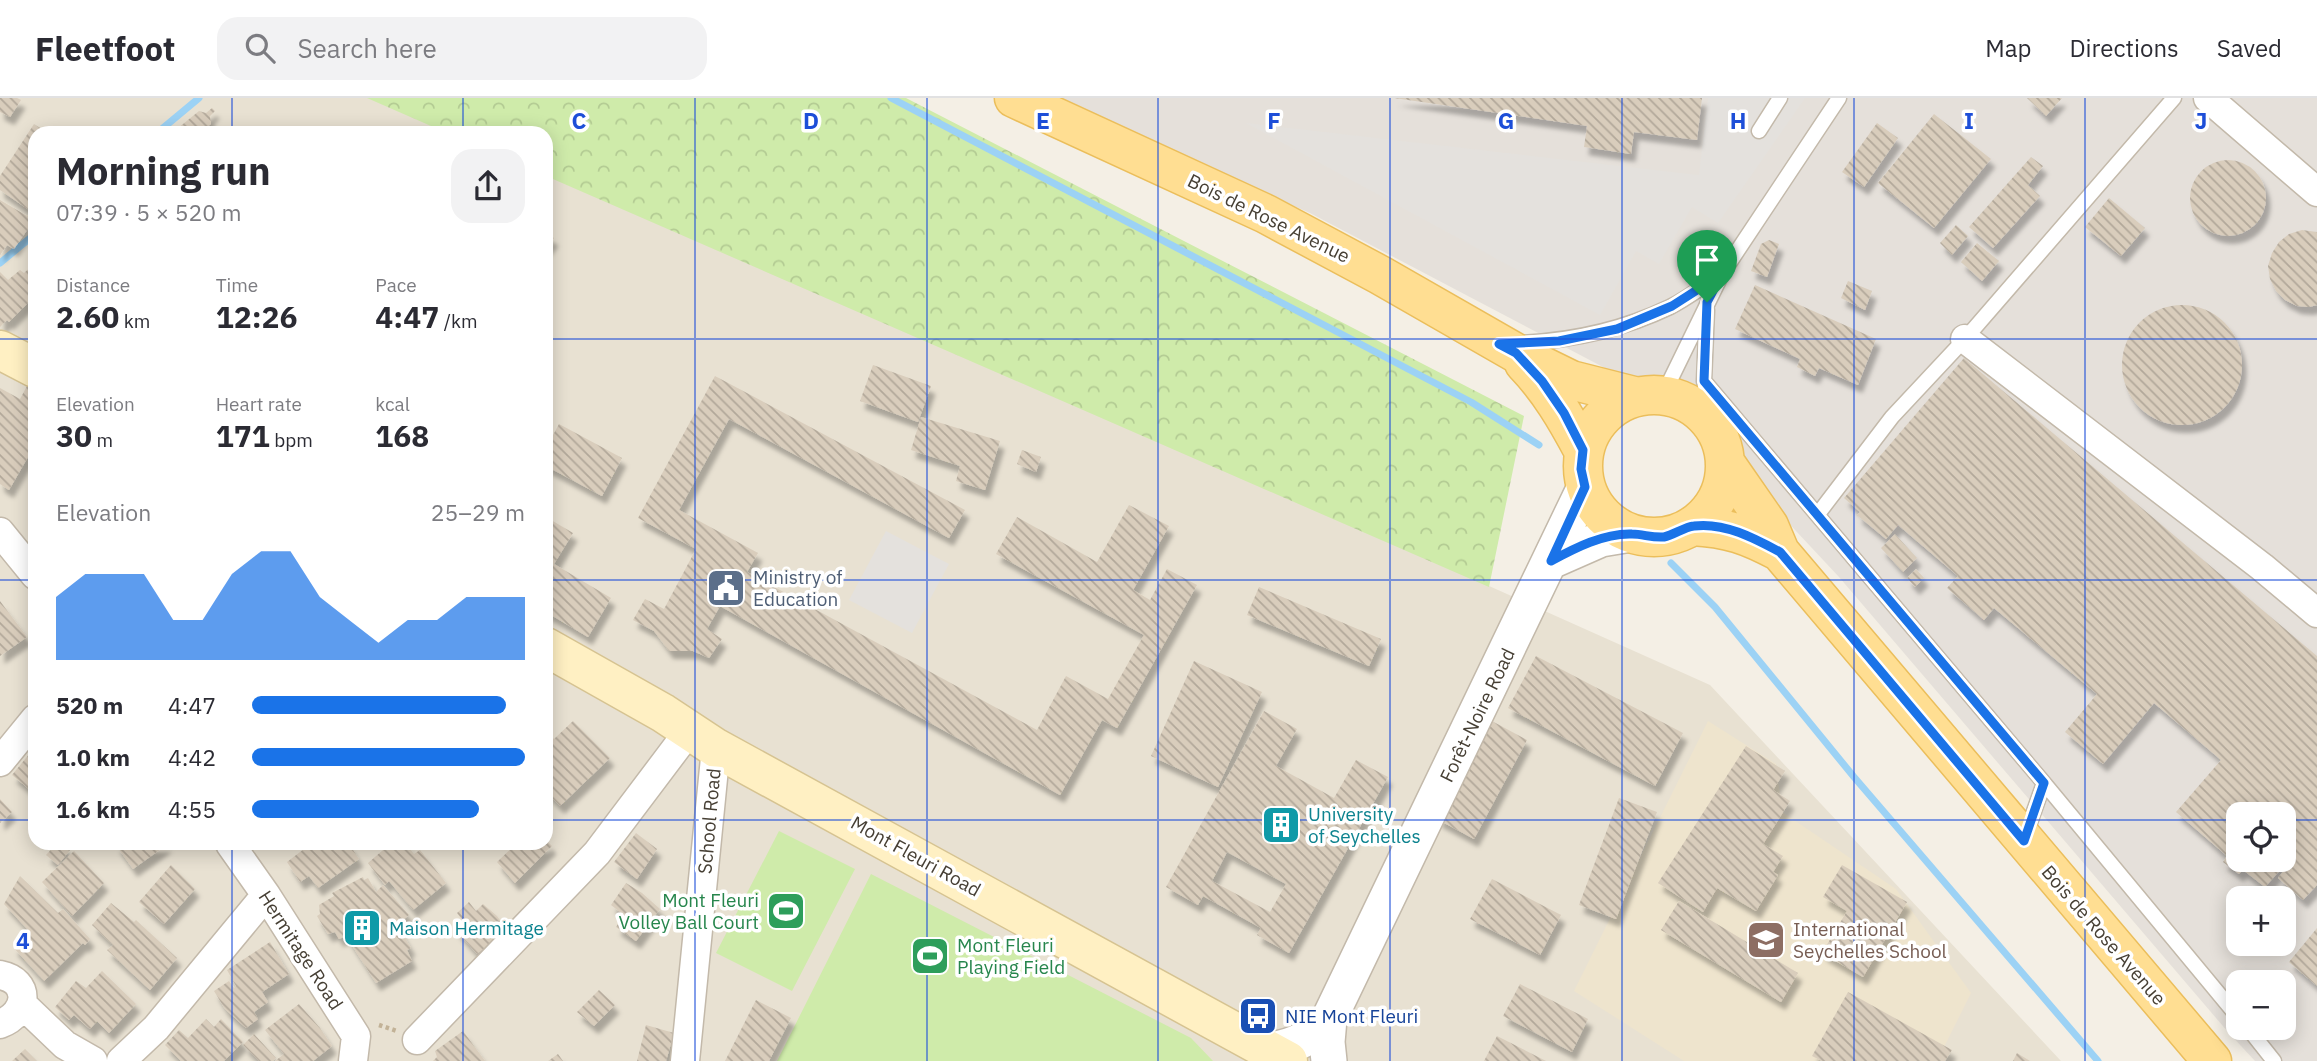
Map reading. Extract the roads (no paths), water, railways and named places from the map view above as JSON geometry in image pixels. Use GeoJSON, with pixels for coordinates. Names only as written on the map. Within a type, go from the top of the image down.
{"type":"FeatureCollection","features":[{"type":"Feature","properties":{"kind":"main road","name":"Bois de Rose Avenue"},"geometry":{"type":"LineString","coordinates":[[1014,98],[1266,214],[1380,275],[1508,349],[1571,380],[1649,395]]}},
{"type":"Feature","properties":{"kind":"main road","name":"Bois de Rose Avenue"},"geometry":{"type":"LineString","coordinates":[[1508,349],[1542,381],[1564,413],[1583,450]]}},
{"type":"Feature","properties":{"kind":"main road"},"geometry":{"type":"LineString","coordinates":[[1649,395],[1683,400],[1700,411],[1714,426],[1722,444],[1726,464],[1722,488],[1710,510],[1692,526],[1663,537],[1631,534],[1611,524],[1595,507],[1585,487],[1581,469],[1583,450],[1590,432],[1602,416],[1617,404],[1649,395]]}},
{"type":"Feature","properties":{"kind":"main road","name":"Bois de Rose Avenue"},"geometry":{"type":"LineString","coordinates":[[1726,464],[1769,526],[1780,552],[2212,1061]]}},
{"type":"Feature","properties":{"kind":"main road","name":"Bois de Rose Avenue"},"geometry":{"type":"LineString","coordinates":[[1692,526],[1721,528],[1752,537],[1780,552]]}},
{"type":"Feature","properties":{"kind":"main road","name":"Mont Fleuri Road"},"geometry":{"type":"LineString","coordinates":[[553,651],[663,713],[703,739],[1278,1056]]}},
{"type":"Feature","properties":{"kind":"street"},"geometry":{"type":"LineString","coordinates":[[2208,98],[2317,192]]}},
{"type":"Feature","properties":{"kind":"street"},"geometry":{"type":"LineString","coordinates":[[1965,339],[2262,567],[2317,613]]}},
{"type":"Feature","properties":{"kind":"street","name":"Forêt-Noire Road"},"geometry":{"type":"LineString","coordinates":[[1278,1056],[1286,1048],[1317,1032],[1329,1019],[1585,487]]}},
{"type":"Feature","properties":{"kind":"street"},"geometry":{"type":"LineString","coordinates":[[0,532],[28,566]]}},
{"type":"Feature","properties":{"kind":"street"},"geometry":{"type":"LineString","coordinates":[[1551,561],[1575,548],[1601,539],[1631,534]]}},
{"type":"Feature","properties":{"kind":"street"},"geometry":{"type":"LineString","coordinates":[[0,762],[28,728]]}},
{"type":"Feature","properties":{"kind":"street"},"geometry":{"type":"LineString","coordinates":[[417,1040],[703,739]]}},
{"type":"Feature","properties":{"kind":"street","name":"School Road"},"geometry":{"type":"LineString","coordinates":[[685,1061],[703,739]]}},
{"type":"Feature","properties":{"kind":"street","name":"Hermitage Road"},"geometry":{"type":"LineString","coordinates":[[234,850],[266,895],[355,1049]]}},
{"type":"Feature","properties":{"kind":"street"},"geometry":{"type":"LineString","coordinates":[[121,1061],[156,1028],[266,895]]}},
{"type":"Feature","properties":{"kind":"street"},"geometry":{"type":"LineString","coordinates":[[0,975],[10,977],[20,988],[22,1004],[15,1017],[0,1024]]}},
{"type":"Feature","properties":{"kind":"street"},"geometry":{"type":"LineString","coordinates":[[22,1004],[65,1045],[93,1061]]}},
{"type":"Feature","properties":{"kind":"street","name":"Forêt-Noire Road"},"geometry":{"type":"LineString","coordinates":[[1329,1019],[1329,1061]]}},
{"type":"Feature","properties":{"kind":"lane"},"geometry":{"type":"LineString","coordinates":[[1759,131],[1780,98]]}},
{"type":"Feature","properties":{"kind":"lane"},"geometry":{"type":"LineString","coordinates":[[1649,395],[1722,274],[1839,98]]}},
{"type":"Feature","properties":{"kind":"lane"},"geometry":{"type":"LineString","coordinates":[[1818,514],[1892,417],[1965,339],[2174,98]]}},
{"type":"Feature","properties":{"kind":"lane"},"geometry":{"type":"LineString","coordinates":[[1508,349],[1617,329],[1672,306],[1722,274]]}},
{"type":"Feature","properties":{"kind":"lane"},"geometry":{"type":"LineString","coordinates":[[1707,302],[1704,381],[1714,426]]}},
{"type":"Feature","properties":{"kind":"lane"},"geometry":{"type":"LineString","coordinates":[[1704,381],[2226,1003]]}},
{"type":"Feature","properties":{"kind":"lane"},"geometry":{"type":"LineString","coordinates":[[2024,841],[2044,783]]}},
{"type":"Feature","properties":{"kind":"lane"},"geometry":{"type":"LineString","coordinates":[[2258,1040],[2274,1061]]}},
{"type":"Feature","properties":{"kind":"lane"},"geometry":{"type":"LineString","coordinates":[[2261,1044],[2286,1061]]}},
{"type":"Feature","properties":{"kind":"waterway"},"geometry":{"type":"LineString","coordinates":[[165,126],[199,98]]}},
{"type":"Feature","properties":{"kind":"waterway"},"geometry":{"type":"LineString","coordinates":[[891,98],[1471,402],[1539,445]]}},
{"type":"Feature","properties":{"kind":"waterway"},"geometry":{"type":"LineString","coordinates":[[0,263],[28,240]]}},
{"type":"Feature","properties":{"kind":"waterway"},"geometry":{"type":"LineString","coordinates":[[1671,563],[1715,607],[1854,777],[2098,1061]]}},
{"type":"Feature","properties":{"kind":"place","name":"Ministry of Education"},"geometry":{"type":"Point","coordinates":[726,588]}},
{"type":"Feature","properties":{"kind":"place","name":"University of Seychelles"},"geometry":{"type":"Point","coordinates":[1281,825]}},
{"type":"Feature","properties":{"kind":"place","name":"Mont Fleuri Volley Ball Court"},"geometry":{"type":"Point","coordinates":[786,911]}},
{"type":"Feature","properties":{"kind":"place","name":"Maison Hermitage"},"geometry":{"type":"Point","coordinates":[362,928]}},
{"type":"Feature","properties":{"kind":"place","name":"International Seychelles School"},"geometry":{"type":"Point","coordinates":[1766,940]}},
{"type":"Feature","properties":{"kind":"place","name":"Mont Fleuri Playing Field"},"geometry":{"type":"Point","coordinates":[930,956]}},
{"type":"Feature","properties":{"kind":"place","name":"NIE Mont Fleuri"},"geometry":{"type":"Point","coordinates":[1258,1016]}}]}
